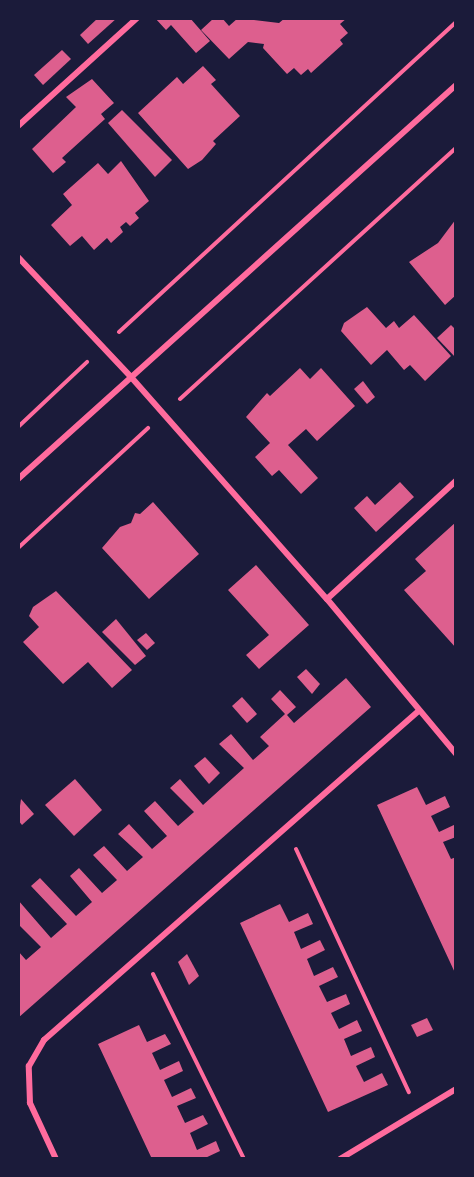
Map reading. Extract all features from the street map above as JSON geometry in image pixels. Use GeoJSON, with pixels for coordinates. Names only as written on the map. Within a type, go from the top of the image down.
{"type":"FeatureCollection","features":[{"type":"Feature","properties":{"kind":"street"},"geometry":{"type":"LineString","coordinates":[[18,126],[137,18]]}},
{"type":"Feature","properties":{"kind":"street"},"geometry":{"type":"LineString","coordinates":[[18,479],[456,85]]}},
{"type":"Feature","properties":{"kind":"street"},"geometry":{"type":"LineString","coordinates":[[18,257],[131,377],[162,415],[327,599],[418,712],[456,753]]}},
{"type":"Feature","properties":{"kind":"street"},"geometry":{"type":"LineString","coordinates":[[327,599],[456,481]]}},
{"type":"Feature","properties":{"kind":"street"},"geometry":{"type":"LineString","coordinates":[[56,1159],[30,1103],[29,1066],[44,1040],[144,955],[418,712]]}},
{"type":"Feature","properties":{"kind":"street"},"geometry":{"type":"LineString","coordinates":[[340,1159],[456,1089]]}},
{"type":"Feature","properties":{"kind":"path"},"geometry":{"type":"LineString","coordinates":[[18,427],[456,22]]}},
{"type":"Feature","properties":{"kind":"path"},"geometry":{"type":"LineString","coordinates":[[18,548],[456,148]]}},
{"type":"Feature","properties":{"kind":"path"},"geometry":{"type":"LineString","coordinates":[[286,829],[418,1112]]}},
{"type":"Feature","properties":{"kind":"path"},"geometry":{"type":"LineString","coordinates":[[144,955],[244,1159]]}},
{"type":"Feature","properties":{"kind":"building"},"geometry":{"type":"Polygon","coordinates":[[[98,18],[117,18],[88,44],[80,35],[98,18]]]}},
{"type":"Feature","properties":{"kind":"building"},"geometry":{"type":"Polygon","coordinates":[[[155,18],[190,18],[210,41],[196,53],[171,25],[166,30],[155,18]]]}},
{"type":"Feature","properties":{"kind":"building"},"geometry":{"type":"Polygon","coordinates":[[[214,18],[222,18],[229,26],[238,18],[279,23],[285,18],[347,18],[340,24],[348,33],[340,40],[343,44],[311,73],[308,69],[301,75],[294,68],[287,74],[263,48],[264,44],[248,42],[229,59],[201,30],[214,18]]]}},
{"type":"Feature","properties":{"kind":"building"},"geometry":{"type":"Polygon","coordinates":[[[62,50],[71,59],[43,85],[34,75],[62,50]]]}},
{"type":"Feature","properties":{"kind":"building"},"geometry":{"type":"Polygon","coordinates":[[[203,66],[216,80],[211,84],[240,116],[213,141],[216,144],[202,160],[188,169],[138,113],[177,77],[183,84],[203,66]]]}},
{"type":"Feature","properties":{"kind":"building"},"geometry":{"type":"Polygon","coordinates":[[[92,79],[114,103],[101,114],[105,119],[62,158],[66,162],[53,173],[32,149],[76,107],[66,97],[92,79]]]}},
{"type":"Feature","properties":{"kind":"building"},"geometry":{"type":"Polygon","coordinates":[[[122,110],[172,160],[155,177],[108,123],[122,110]]]}},
{"type":"Feature","properties":{"kind":"building"},"geometry":{"type":"Polygon","coordinates":[[[121,161],[149,201],[135,213],[139,218],[130,226],[126,222],[120,227],[123,232],[111,243],[107,238],[94,250],[82,236],[70,246],[51,225],[72,205],[63,194],[98,163],[108,174],[121,161]]]}},
{"type":"Feature","properties":{"kind":"building"},"geometry":{"type":"Polygon","coordinates":[[[456,219],[456,295],[445,305],[409,262],[438,243],[456,219]]]}},
{"type":"Feature","properties":{"kind":"building"},"geometry":{"type":"Polygon","coordinates":[[[367,307],[386,328],[394,321],[399,328],[414,315],[451,356],[425,381],[410,365],[404,370],[387,350],[371,365],[341,331],[344,323],[367,307]]]}},
{"type":"Feature","properties":{"kind":"building"},"geometry":{"type":"Polygon","coordinates":[[[451,325],[456,330],[456,358],[437,338],[451,325]]]}},
{"type":"Feature","properties":{"kind":"building"},"geometry":{"type":"Polygon","coordinates":[[[300,368],[310,379],[321,368],[355,406],[317,441],[306,429],[288,445],[318,478],[301,494],[279,470],[272,476],[255,457],[270,443],[246,417],[267,393],[270,396],[300,368]]]}},
{"type":"Feature","properties":{"kind":"building"},"geometry":{"type":"Polygon","coordinates":[[[363,381],[375,397],[367,404],[354,389],[363,381]]]}},
{"type":"Feature","properties":{"kind":"building"},"geometry":{"type":"Polygon","coordinates":[[[400,482],[414,497],[376,532],[354,508],[367,496],[375,505],[400,482]]]}},
{"type":"Feature","properties":{"kind":"building"},"geometry":{"type":"Polygon","coordinates":[[[153,502],[199,554],[149,599],[102,548],[120,527],[131,523],[135,513],[140,514],[153,502]]]}},
{"type":"Feature","properties":{"kind":"building"},"geometry":{"type":"Polygon","coordinates":[[[456,522],[456,648],[404,590],[426,571],[415,559],[456,522]]]}},
{"type":"Feature","properties":{"kind":"building"},"geometry":{"type":"Polygon","coordinates":[[[256,565],[309,625],[259,669],[246,655],[269,635],[228,590],[256,565]]]}},
{"type":"Feature","properties":{"kind":"building"},"geometry":{"type":"Polygon","coordinates":[[[56,591],[132,670],[112,688],[88,662],[63,684],[23,642],[39,627],[29,616],[33,607],[56,591]]]}},
{"type":"Feature","properties":{"kind":"building"},"geometry":{"type":"Polygon","coordinates":[[[116,619],[146,656],[135,665],[102,632],[116,619]]]}},
{"type":"Feature","properties":{"kind":"building"},"geometry":{"type":"Polygon","coordinates":[[[146,633],[155,643],[147,650],[137,640],[146,633]]]}},
{"type":"Feature","properties":{"kind":"building"},"geometry":{"type":"Polygon","coordinates":[[[306,669],[320,684],[312,694],[297,677],[306,669]]]}},
{"type":"Feature","properties":{"kind":"building"},"geometry":{"type":"Polygon","coordinates":[[[346,678],[371,707],[18,1018],[18,951],[26,960],[41,947],[18,924],[18,900],[51,938],[67,924],[31,886],[40,878],[76,916],[92,902],[70,876],[79,868],[102,893],[117,880],[93,855],[104,846],[127,871],[143,857],[118,834],[129,824],[152,849],[167,836],[144,811],[155,801],[178,826],[194,812],[170,788],[180,779],[203,805],[244,768],[219,744],[231,734],[253,760],[269,746],[260,737],[285,714],[271,699],[280,690],[296,707],[287,715],[294,723],[346,678]]]}},
{"type":"Feature","properties":{"kind":"building"},"geometry":{"type":"Polygon","coordinates":[[[242,697],[257,714],[247,723],[232,706],[242,697]]]}},
{"type":"Feature","properties":{"kind":"building"},"geometry":{"type":"Polygon","coordinates":[[[205,757],[220,773],[209,784],[194,766],[205,757]]]}},
{"type":"Feature","properties":{"kind":"building"},"geometry":{"type":"Polygon","coordinates":[[[75,779],[102,810],[74,836],[45,805],[75,779]]]}},
{"type":"Feature","properties":{"kind":"building"},"geometry":{"type":"Polygon","coordinates":[[[417,787],[426,805],[445,796],[450,807],[431,816],[439,832],[456,824],[456,837],[443,842],[451,859],[456,857],[456,975],[377,805],[417,787]]]}},
{"type":"Feature","properties":{"kind":"building"},"geometry":{"type":"Polygon","coordinates":[[[21,799],[34,814],[22,825],[18,820],[21,799]]]}},
{"type":"Feature","properties":{"kind":"building"},"geometry":{"type":"Polygon","coordinates":[[[280,904],[289,922],[308,913],[313,924],[294,932],[301,949],[320,940],[325,950],[307,959],[314,976],[333,967],[338,977],[319,986],[327,1002],[346,994],[350,1004],[331,1013],[339,1029],[357,1020],[362,1031],[344,1039],[351,1056],[371,1047],[375,1057],[356,1066],[364,1082],[382,1073],[388,1085],[328,1112],[240,923],[280,904]]]}},
{"type":"Feature","properties":{"kind":"building"},"geometry":{"type":"Polygon","coordinates":[[[187,954],[199,976],[189,985],[178,962],[187,954]]]}},
{"type":"Feature","properties":{"kind":"building"},"geometry":{"type":"Polygon","coordinates":[[[427,1018],[433,1030],[417,1037],[411,1025],[427,1018]]]}},
{"type":"Feature","properties":{"kind":"building"},"geometry":{"type":"Polygon","coordinates":[[[139,1025],[147,1042],[165,1034],[171,1044],[152,1053],[160,1070],[179,1061],[183,1071],[164,1080],[172,1097],[191,1088],[196,1098],[177,1106],[185,1123],[203,1115],[208,1124],[190,1133],[197,1150],[216,1141],[220,1151],[203,1159],[152,1159],[98,1044],[139,1025]]]}}]}
